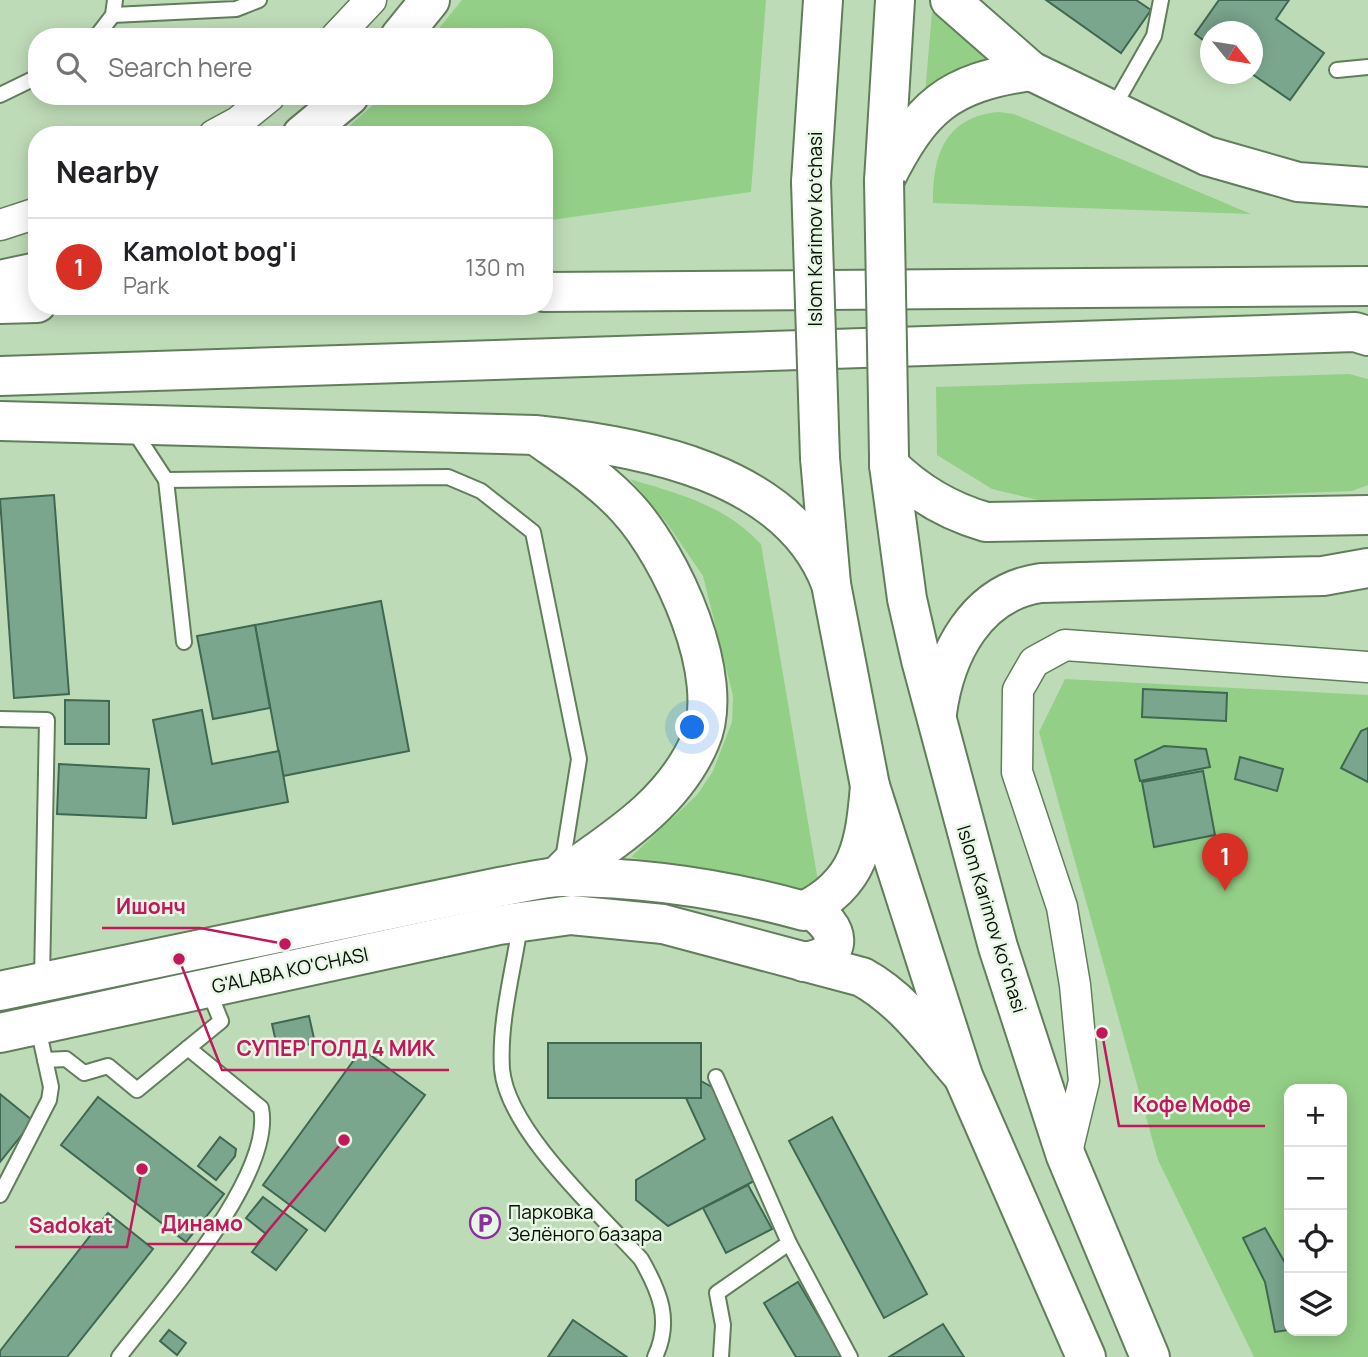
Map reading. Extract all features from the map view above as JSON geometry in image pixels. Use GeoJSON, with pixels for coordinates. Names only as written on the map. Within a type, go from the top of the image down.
{"type":"FeatureCollection","features":[{"type":"Feature","properties":{"kind":"main road"},"geometry":{"type":"LineString","coordinates":[[407,28],[430,0]]}},
{"type":"Feature","properties":{"kind":"main road","name":"Islom Karimov koʻchasi"},"geometry":{"type":"LineString","coordinates":[[823,0],[811,182],[820,458],[831,584]]}},
{"type":"Feature","properties":{"kind":"main road","name":"Islom Karimov koʻchasi"},"geometry":{"type":"LineString","coordinates":[[895,0],[884,181],[889,460],[907,599],[935,722],[998,947],[1066,1156],[1150,1357]]}},
{"type":"Feature","properties":{"kind":"main road"},"geometry":{"type":"LineString","coordinates":[[950,0],[1031,71],[1207,156],[1298,182],[1368,187]]}},
{"type":"Feature","properties":{"kind":"main road"},"geometry":{"type":"LineString","coordinates":[[884,181],[904,142],[928,111],[966,86],[985,79],[1031,71]]}},
{"type":"Feature","properties":{"kind":"main road"},"geometry":{"type":"LineString","coordinates":[[313,126],[338,105]]}},
{"type":"Feature","properties":{"kind":"main road"},"geometry":{"type":"LineString","coordinates":[[0,280],[28,274]]}},
{"type":"Feature","properties":{"kind":"main road"},"geometry":{"type":"LineString","coordinates":[[553,292],[1368,286]]}},
{"type":"Feature","properties":{"kind":"main road"},"geometry":{"type":"LineString","coordinates":[[0,304],[28,303]]}},
{"type":"Feature","properties":{"kind":"main road"},"geometry":{"type":"LineString","coordinates":[[0,376],[1355,332],[1368,336]]}},
{"type":"Feature","properties":{"kind":"main road"},"geometry":{"type":"LineString","coordinates":[[0,421],[132,427],[535,435],[610,443],[672,459],[709,473],[783,515],[814,548],[831,584],[870,786],[963,1076],[1086,1357]]}},
{"type":"Feature","properties":{"kind":"main road"},"geometry":{"type":"LineString","coordinates":[[532,882],[656,807],[682,773],[701,739],[707,698],[700,651],[685,606],[653,542],[631,511],[604,484],[535,435]]}},
{"type":"Feature","properties":{"kind":"main road"},"geometry":{"type":"LineString","coordinates":[[889,460],[913,487],[942,505],[970,517],[1002,524],[1368,515]]}},
{"type":"Feature","properties":{"kind":"main road"},"geometry":{"type":"LineString","coordinates":[[935,722],[946,671],[959,643],[987,607],[1015,588],[1041,583],[1322,576],[1368,568]]}},
{"type":"Feature","properties":{"kind":"main road"},"geometry":{"type":"LineString","coordinates":[[532,882],[646,883],[762,899],[804,911],[827,899],[858,859],[866,833],[870,786]]}},
{"type":"Feature","properties":{"kind":"main road","name":"G'ALABA KO'CHASI"},"geometry":{"type":"LineString","coordinates":[[0,991],[532,882]]}},
{"type":"Feature","properties":{"kind":"main road"},"geometry":{"type":"LineString","coordinates":[[804,962],[822,959],[830,953],[835,940],[828,923],[809,908]]}},
{"type":"Feature","properties":{"kind":"main road","name":"G'ALABA KO'CHASI"},"geometry":{"type":"LineString","coordinates":[[0,1033],[41,1043],[208,988],[510,924],[571,915],[663,923],[862,977],[884,989],[963,1076]]}},
{"type":"Feature","properties":{"kind":"street"},"geometry":{"type":"LineString","coordinates":[[345,28],[371,0]]}},
{"type":"Feature","properties":{"kind":"street"},"geometry":{"type":"LineString","coordinates":[[231,126],[259,105]]}},
{"type":"Feature","properties":{"kind":"street"},"geometry":{"type":"LineString","coordinates":[[0,225],[28,216]]}},
{"type":"Feature","properties":{"kind":"street"},"geometry":{"type":"LineString","coordinates":[[1066,1156],[1084,1081],[1075,985],[1062,907],[1017,772],[1018,690],[1034,662],[1065,645],[1368,667]]}},
{"type":"Feature","properties":{"kind":"lane"},"geometry":{"type":"LineString","coordinates":[[101,28],[114,7],[236,9],[259,0]]}},
{"type":"Feature","properties":{"kind":"lane"},"geometry":{"type":"LineString","coordinates":[[1112,109],[1154,36],[1161,0]]}},
{"type":"Feature","properties":{"kind":"lane"},"geometry":{"type":"LineString","coordinates":[[1337,70],[1368,67]]}},
{"type":"Feature","properties":{"kind":"lane"},"geometry":{"type":"LineString","coordinates":[[0,95],[28,81]]}},
{"type":"Feature","properties":{"kind":"lane"},"geometry":{"type":"LineString","coordinates":[[132,427],[166,480],[184,642]]}},
{"type":"Feature","properties":{"kind":"lane"},"geometry":{"type":"LineString","coordinates":[[166,480],[448,477],[481,491],[533,532],[579,759],[564,853],[532,882]]}},
{"type":"Feature","properties":{"kind":"lane"},"geometry":{"type":"LineString","coordinates":[[0,719],[47,720],[42,982]]}},
{"type":"Feature","properties":{"kind":"lane"},"geometry":{"type":"LineString","coordinates":[[510,924],[502,1046],[506,1094],[531,1138],[642,1259],[654,1280],[664,1319],[664,1331],[655,1357]]}},
{"type":"Feature","properties":{"kind":"lane"},"geometry":{"type":"LineString","coordinates":[[41,1043],[84,1073],[108,1066],[137,1090],[221,1021],[208,988]]}},
{"type":"Feature","properties":{"kind":"lane"},"geometry":{"type":"LineString","coordinates":[[0,1195],[49,1100],[51,1087],[41,1043]]}},
{"type":"Feature","properties":{"kind":"lane"},"geometry":{"type":"LineString","coordinates":[[119,1357],[228,1213],[262,1137],[261,1108],[188,1048]]}},
{"type":"Feature","properties":{"kind":"lane"},"geometry":{"type":"LineString","coordinates":[[716,1077],[789,1243],[850,1357]]}},
{"type":"Feature","properties":{"kind":"lane"},"geometry":{"type":"LineString","coordinates":[[721,1357],[723,1325],[717,1293],[789,1243]]}},
{"type":"Feature","properties":{"kind":"green space"},"geometry":{"type":"Polygon","coordinates":[[[462,0],[766,0],[751,192],[553,220],[553,126],[349,126],[373,105],[553,105],[553,28],[439,28],[462,0]]]}},
{"type":"Feature","properties":{"kind":"green space"},"geometry":{"type":"Polygon","coordinates":[[[932,12],[967,41],[1004,65],[925,94],[932,12]]]}},
{"type":"Feature","properties":{"kind":"green space"},"geometry":{"type":"Polygon","coordinates":[[[998,112],[1014,114],[1251,214],[933,203],[935,170],[945,142],[965,122],[980,115],[998,112]]]}},
{"type":"Feature","properties":{"kind":"green space"},"geometry":{"type":"Polygon","coordinates":[[[1349,374],[1368,379],[1368,485],[1352,491],[1050,503],[992,489],[937,455],[936,387],[1349,374]]]}},
{"type":"Feature","properties":{"kind":"green space"},"geometry":{"type":"Polygon","coordinates":[[[630,479],[700,502],[732,519],[761,544],[818,881],[787,900],[631,857],[697,795],[713,771],[732,722],[733,696],[703,576],[666,522],[630,479]]]}},
{"type":"Feature","properties":{"kind":"green space"},"geometry":{"type":"Polygon","coordinates":[[[1065,679],[1368,695],[1368,1357],[1254,1357],[1158,1160],[1039,732],[1065,679]]]}},
{"type":"Feature","properties":{"kind":"building"},"geometry":{"type":"Polygon","coordinates":[[[1046,0],[1136,0],[1151,10],[1121,53],[1046,0]]]}},
{"type":"Feature","properties":{"kind":"building"},"geometry":{"type":"Polygon","coordinates":[[[1219,0],[1289,0],[1276,19],[1324,53],[1290,100],[1263,82],[1263,21],[1204,21],[1219,0]]]}},
{"type":"Feature","properties":{"kind":"building"},"geometry":{"type":"Polygon","coordinates":[[[54,495],[69,694],[14,698],[0,499],[54,495]]]}},
{"type":"Feature","properties":{"kind":"building"},"geometry":{"type":"Polygon","coordinates":[[[381,601],[409,751],[283,776],[255,625],[381,601]]]}},
{"type":"Feature","properties":{"kind":"building"},"geometry":{"type":"Polygon","coordinates":[[[255,625],[270,708],[213,719],[197,636],[255,625]]]}},
{"type":"Feature","properties":{"kind":"building"},"geometry":{"type":"Polygon","coordinates":[[[1143,689],[1227,693],[1226,721],[1142,717],[1143,689]]]}},
{"type":"Feature","properties":{"kind":"building"},"geometry":{"type":"Polygon","coordinates":[[[65,700],[109,701],[109,744],[65,744],[65,700]]]}},
{"type":"Feature","properties":{"kind":"building"},"geometry":{"type":"Polygon","coordinates":[[[202,710],[212,764],[279,751],[288,802],[173,824],[153,720],[202,710]]]}},
{"type":"Feature","properties":{"kind":"building"},"geometry":{"type":"Polygon","coordinates":[[[1368,728],[1368,782],[1341,768],[1361,731],[1368,728]]]}},
{"type":"Feature","properties":{"kind":"building"},"geometry":{"type":"Polygon","coordinates":[[[1164,746],[1206,749],[1210,767],[1140,781],[1135,760],[1164,746]]]}},
{"type":"Feature","properties":{"kind":"building"},"geometry":{"type":"Polygon","coordinates":[[[1240,757],[1283,769],[1277,791],[1235,779],[1240,757]]]}},
{"type":"Feature","properties":{"kind":"building"},"geometry":{"type":"Polygon","coordinates":[[[59,764],[149,769],[146,818],[57,814],[59,764]]]}},
{"type":"Feature","properties":{"kind":"building"},"geometry":{"type":"Polygon","coordinates":[[[1203,771],[1215,835],[1154,847],[1142,782],[1203,771]]]}},
{"type":"Feature","properties":{"kind":"building"},"geometry":{"type":"Polygon","coordinates":[[[309,1016],[315,1043],[278,1051],[272,1024],[309,1016]]]}},
{"type":"Feature","properties":{"kind":"building"},"geometry":{"type":"Polygon","coordinates":[[[548,1043],[701,1043],[701,1098],[548,1098],[548,1043]]]}},
{"type":"Feature","properties":{"kind":"building"},"geometry":{"type":"Polygon","coordinates":[[[362,1049],[425,1095],[325,1231],[263,1185],[362,1049]]]}},
{"type":"Feature","properties":{"kind":"building"},"geometry":{"type":"Polygon","coordinates":[[[701,1081],[719,1091],[756,1180],[668,1226],[636,1200],[636,1180],[705,1139],[686,1098],[701,1098],[701,1081]]]}},
{"type":"Feature","properties":{"kind":"building"},"geometry":{"type":"Polygon","coordinates":[[[0,1094],[33,1121],[0,1162],[0,1094]]]}},
{"type":"Feature","properties":{"kind":"building"},"geometry":{"type":"Polygon","coordinates":[[[98,1097],[224,1194],[186,1242],[61,1145],[98,1097]]]}},
{"type":"Feature","properties":{"kind":"building"},"geometry":{"type":"Polygon","coordinates":[[[832,1117],[927,1294],[884,1318],[789,1141],[832,1117]]]}},
{"type":"Feature","properties":{"kind":"building"},"geometry":{"type":"Polygon","coordinates":[[[220,1137],[236,1149],[235,1156],[216,1180],[198,1166],[220,1137]]]}},
{"type":"Feature","properties":{"kind":"building"},"geometry":{"type":"Polygon","coordinates":[[[748,1185],[772,1229],[726,1253],[703,1208],[748,1185]]]}},
{"type":"Feature","properties":{"kind":"building"},"geometry":{"type":"Polygon","coordinates":[[[263,1197],[307,1230],[276,1270],[252,1252],[266,1234],[246,1218],[263,1197]]]}},
{"type":"Feature","properties":{"kind":"building"},"geometry":{"type":"Polygon","coordinates":[[[108,1213],[153,1249],[67,1357],[0,1357],[0,1351],[108,1213]]]}},
{"type":"Feature","properties":{"kind":"building"},"geometry":{"type":"Polygon","coordinates":[[[1265,1228],[1284,1261],[1284,1331],[1275,1332],[1265,1282],[1243,1238],[1265,1228]]]}},
{"type":"Feature","properties":{"kind":"building"},"geometry":{"type":"Polygon","coordinates":[[[798,1282],[843,1357],[796,1357],[764,1303],[798,1282]]]}},
{"type":"Feature","properties":{"kind":"building"},"geometry":{"type":"Polygon","coordinates":[[[573,1320],[627,1357],[548,1357],[573,1320]]]}},
{"type":"Feature","properties":{"kind":"building"},"geometry":{"type":"Polygon","coordinates":[[[943,1324],[964,1357],[889,1357],[943,1324]]]}},
{"type":"Feature","properties":{"kind":"building"},"geometry":{"type":"Polygon","coordinates":[[[169,1330],[186,1343],[177,1355],[160,1341],[169,1330]]]}},
{"type":"Feature","properties":{"kind":"place","name":"Kamolot bog'i"},"geometry":{"type":"Point","coordinates":[1225,891]}},
{"type":"Feature","properties":{"kind":"place","name":"Ишонч"},"geometry":{"type":"Point","coordinates":[285,944]}},
{"type":"Feature","properties":{"kind":"place","name":"СУПЕР ГОЛД 4 МИК"},"geometry":{"type":"Point","coordinates":[179,959]}},
{"type":"Feature","properties":{"kind":"place","name":"Кофе Мофе"},"geometry":{"type":"Point","coordinates":[1102,1033]}},
{"type":"Feature","properties":{"kind":"place","name":"Динамо"},"geometry":{"type":"Point","coordinates":[344,1140]}},
{"type":"Feature","properties":{"kind":"place","name":"Sadokat"},"geometry":{"type":"Point","coordinates":[142,1169]}},
{"type":"Feature","properties":{"kind":"place","name":"Парковка Зелёного базара"},"geometry":{"type":"Point","coordinates":[485,1223]}}]}
